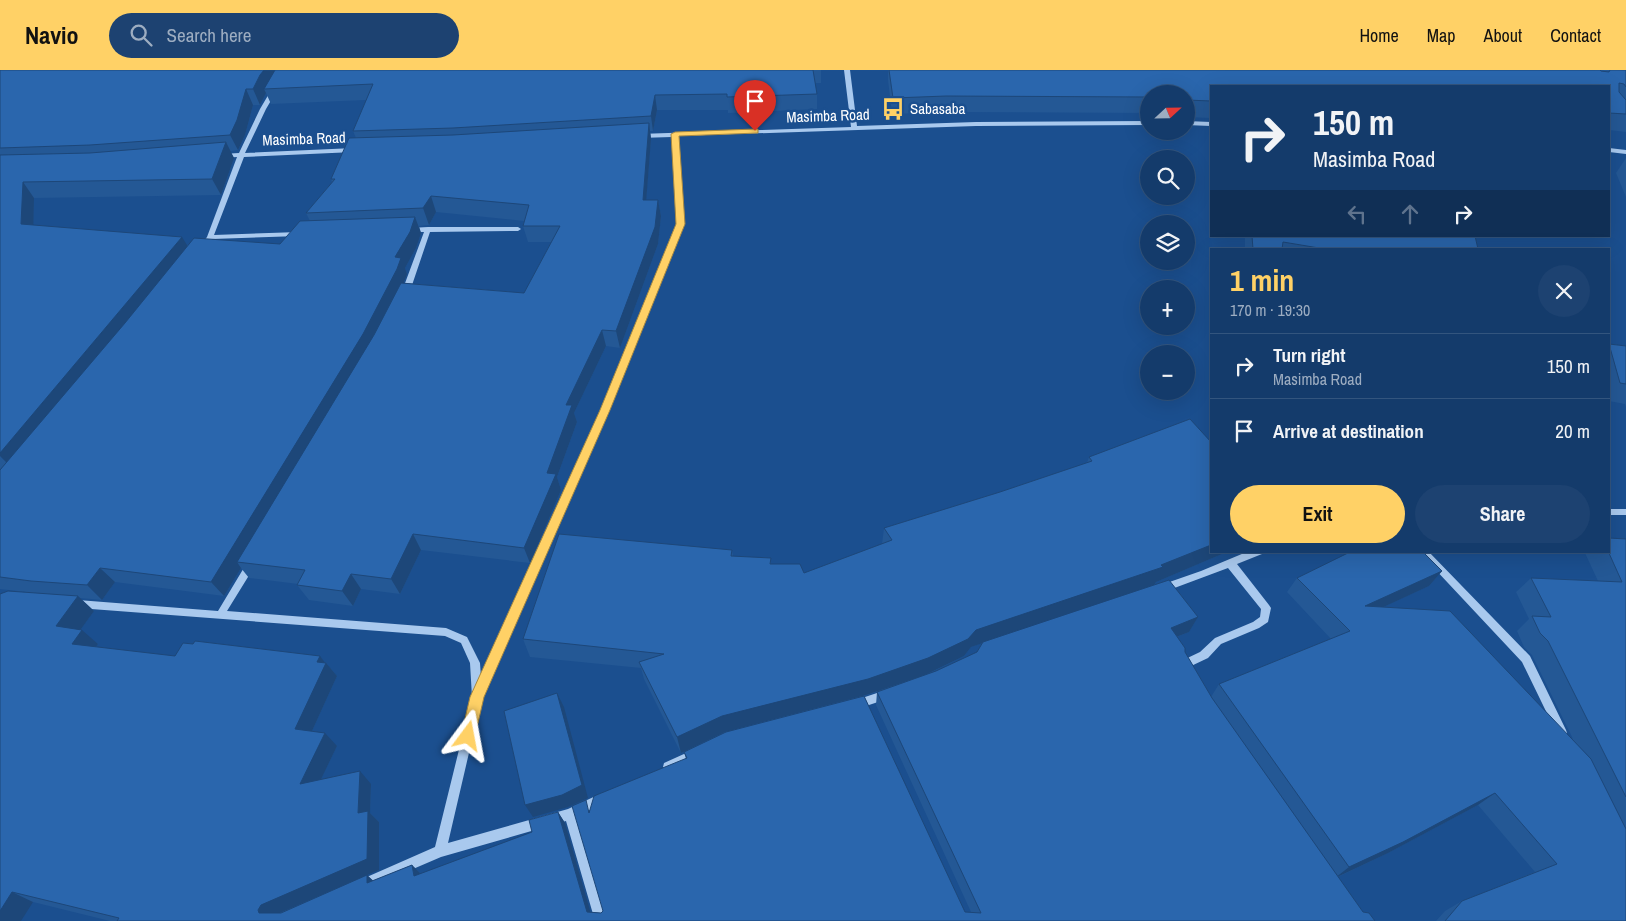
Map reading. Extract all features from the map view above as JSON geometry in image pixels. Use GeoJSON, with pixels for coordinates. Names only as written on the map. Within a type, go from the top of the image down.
{"type":"FeatureCollection","features":[{"type":"Feature","properties":{"kind":"street"},"geometry":{"type":"LineString","coordinates":[[198,252],[210,237],[241,154],[272,91],[286,70]]}},
{"type":"Feature","properties":{"kind":"street"},"geometry":{"type":"LineString","coordinates":[[847,70],[854,127]]}},
{"type":"Feature","properties":{"kind":"street","name":"Masimba Road"},"geometry":{"type":"LineString","coordinates":[[628,136],[854,127],[1140,123]]}},
{"type":"Feature","properties":{"kind":"street"},"geometry":{"type":"LineString","coordinates":[[1195,124],[1210,124]]}},
{"type":"Feature","properties":{"kind":"street"},"geometry":{"type":"LineString","coordinates":[[440,850],[477,697],[605,410],[680,224],[675,134]]}},
{"type":"Feature","properties":{"kind":"street","name":"Masimba Road"},"geometry":{"type":"LineString","coordinates":[[213,156],[359,150]]}},
{"type":"Feature","properties":{"kind":"street"},"geometry":{"type":"LineString","coordinates":[[1610,150],[1626,152]]}},
{"type":"Feature","properties":{"kind":"street"},"geometry":{"type":"LineString","coordinates":[[401,302],[409,286],[428,229]]}},
{"type":"Feature","properties":{"kind":"street"},"geometry":{"type":"LineString","coordinates":[[399,230],[518,229]]}},
{"type":"Feature","properties":{"kind":"street"},"geometry":{"type":"LineString","coordinates":[[210,237],[309,233]]}},
{"type":"Feature","properties":{"kind":"street"},"geometry":{"type":"LineString","coordinates":[[1610,512],[1626,512]]}},
{"type":"Feature","properties":{"kind":"street"},"geometry":{"type":"LineString","coordinates":[[1149,593],[1254,553]]}},
{"type":"Feature","properties":{"kind":"street"},"geometry":{"type":"LineString","coordinates":[[1424,553],[1526,659],[1565,740]]}},
{"type":"Feature","properties":{"kind":"street"},"geometry":{"type":"LineString","coordinates":[[220,615],[255,557]]}},
{"type":"Feature","properties":{"kind":"street"},"geometry":{"type":"LineString","coordinates":[[1188,673],[1183,665],[1204,655],[1218,641],[1256,625],[1265,619],[1266,608],[1230,563]]}},
{"type":"Feature","properties":{"kind":"street"},"geometry":{"type":"LineString","coordinates":[[67,604],[446,632],[464,640],[475,663],[477,697]]}},
{"type":"Feature","properties":{"kind":"street"},"geometry":{"type":"LineString","coordinates":[[848,707],[869,706],[893,693]]}},
{"type":"Feature","properties":{"kind":"street"},"geometry":{"type":"LineString","coordinates":[[656,772],[708,748]]}},
{"type":"Feature","properties":{"kind":"street"},"geometry":{"type":"LineString","coordinates":[[352,890],[440,850],[570,814],[613,793]]}},
{"type":"Feature","properties":{"kind":"street"},"geometry":{"type":"LineString","coordinates":[[570,814],[601,921]]}},
{"type":"Feature","properties":{"kind":"building"},"geometry":{"type":"Polygon","coordinates":[[[0,70],[264,70],[253,89],[246,89],[237,120],[230,135],[90,145],[0,148],[0,70]]]}},
{"type":"Feature","properties":{"kind":"building"},"geometry":{"type":"Polygon","coordinates":[[[275,70],[813,70],[817,94],[727,97],[727,94],[655,95],[651,116],[453,128],[353,131],[373,84],[264,89],[275,70]]]}},
{"type":"Feature","properties":{"kind":"building"},"geometry":{"type":"Polygon","coordinates":[[[889,70],[1600,70],[1609,72],[1610,70],[1626,70],[1626,87],[1624,84],[1619,83],[1619,92],[1626,100],[1626,114],[1610,113],[1610,85],[1210,85],[1210,101],[1195,100],[1195,85],[1140,85],[1140,97],[946,96],[893,98],[889,70]]]}},
{"type":"Feature","properties":{"kind":"building"},"geometry":{"type":"Polygon","coordinates":[[[649,123],[643,200],[658,200],[655,227],[616,331],[602,330],[566,405],[572,405],[547,473],[556,474],[524,548],[413,534],[391,579],[351,574],[342,591],[297,585],[305,570],[237,562],[374,335],[401,283],[524,293],[560,226],[523,226],[529,205],[431,196],[423,208],[306,213],[335,179],[331,179],[349,138],[453,135],[649,123]]]}},
{"type":"Feature","properties":{"kind":"building"},"geometry":{"type":"Polygon","coordinates":[[[226,142],[212,179],[23,182],[21,224],[182,237],[0,453],[0,155],[90,153],[226,142]]]}},
{"type":"Feature","properties":{"kind":"building"},"geometry":{"type":"Polygon","coordinates":[[[415,217],[410,232],[395,257],[401,258],[397,269],[363,334],[211,582],[100,568],[87,585],[0,577],[0,470],[125,323],[194,238],[280,244],[300,221],[415,217]]]}},
{"type":"Feature","properties":{"kind":"building"},"geometry":{"type":"Polygon","coordinates":[[[1252,237],[1475,237],[1478,248],[1319,248],[1283,242],[1282,248],[1253,248],[1252,237]]]}},
{"type":"Feature","properties":{"kind":"building"},"geometry":{"type":"Polygon","coordinates":[[[1610,344],[1626,346],[1626,384],[1620,383],[1610,344]]]}},
{"type":"Feature","properties":{"kind":"building"},"geometry":{"type":"Polygon","coordinates":[[[1190,419],[1210,441],[1210,545],[1161,565],[1163,567],[976,630],[968,639],[928,658],[868,679],[722,716],[677,737],[639,662],[664,654],[523,639],[559,534],[732,550],[731,556],[771,558],[770,564],[800,564],[804,573],[892,540],[884,528],[1092,461],[1089,457],[1190,419]]]}},
{"type":"Feature","properties":{"kind":"building"},"geometry":{"type":"Polygon","coordinates":[[[1610,538],[1626,539],[1626,797],[1548,641],[1540,633],[1532,616],[1551,617],[1531,578],[1622,582],[1609,553],[1610,538]]]}},
{"type":"Feature","properties":{"kind":"building"},"geometry":{"type":"Polygon","coordinates":[[[1348,553],[1424,553],[1442,571],[1365,606],[1450,611],[1591,759],[1626,829],[1626,921],[1445,921],[1462,901],[1557,864],[1495,793],[1403,842],[1349,867],[1219,684],[1350,631],[1297,578],[1348,553]]]}},
{"type":"Feature","properties":{"kind":"building"},"geometry":{"type":"Polygon","coordinates":[[[1169,580],[1198,617],[1171,628],[1185,648],[1185,652],[1212,698],[1363,912],[1369,913],[1375,921],[117,921],[119,918],[12,892],[0,911],[0,594],[8,591],[78,596],[56,626],[82,630],[72,644],[175,656],[183,643],[193,644],[195,641],[320,656],[317,662],[326,663],[295,729],[325,733],[300,784],[360,771],[358,813],[368,811],[367,859],[261,905],[258,910],[259,913],[281,913],[367,875],[367,883],[412,865],[414,876],[532,832],[529,820],[558,812],[587,912],[601,913],[603,911],[572,806],[586,800],[589,813],[594,796],[687,758],[684,752],[726,732],[864,696],[965,912],[981,913],[877,692],[936,671],[977,652],[983,642],[1169,580]]]}},
{"type":"Feature","properties":{"kind":"building"},"geometry":{"type":"Polygon","coordinates":[[[557,693],[582,785],[562,795],[525,805],[504,711],[557,693]]]}},
{"type":"Feature","properties":{"kind":"place","name":"Sabasaba"},"geometry":{"type":"Point","coordinates":[893,109]}},
{"type":"Feature","properties":{"kind":"route"},"geometry":{"type":"LineString","coordinates":[[468,736],[477,697],[605,410],[680,224],[675,134],[755,131]]}}]}
